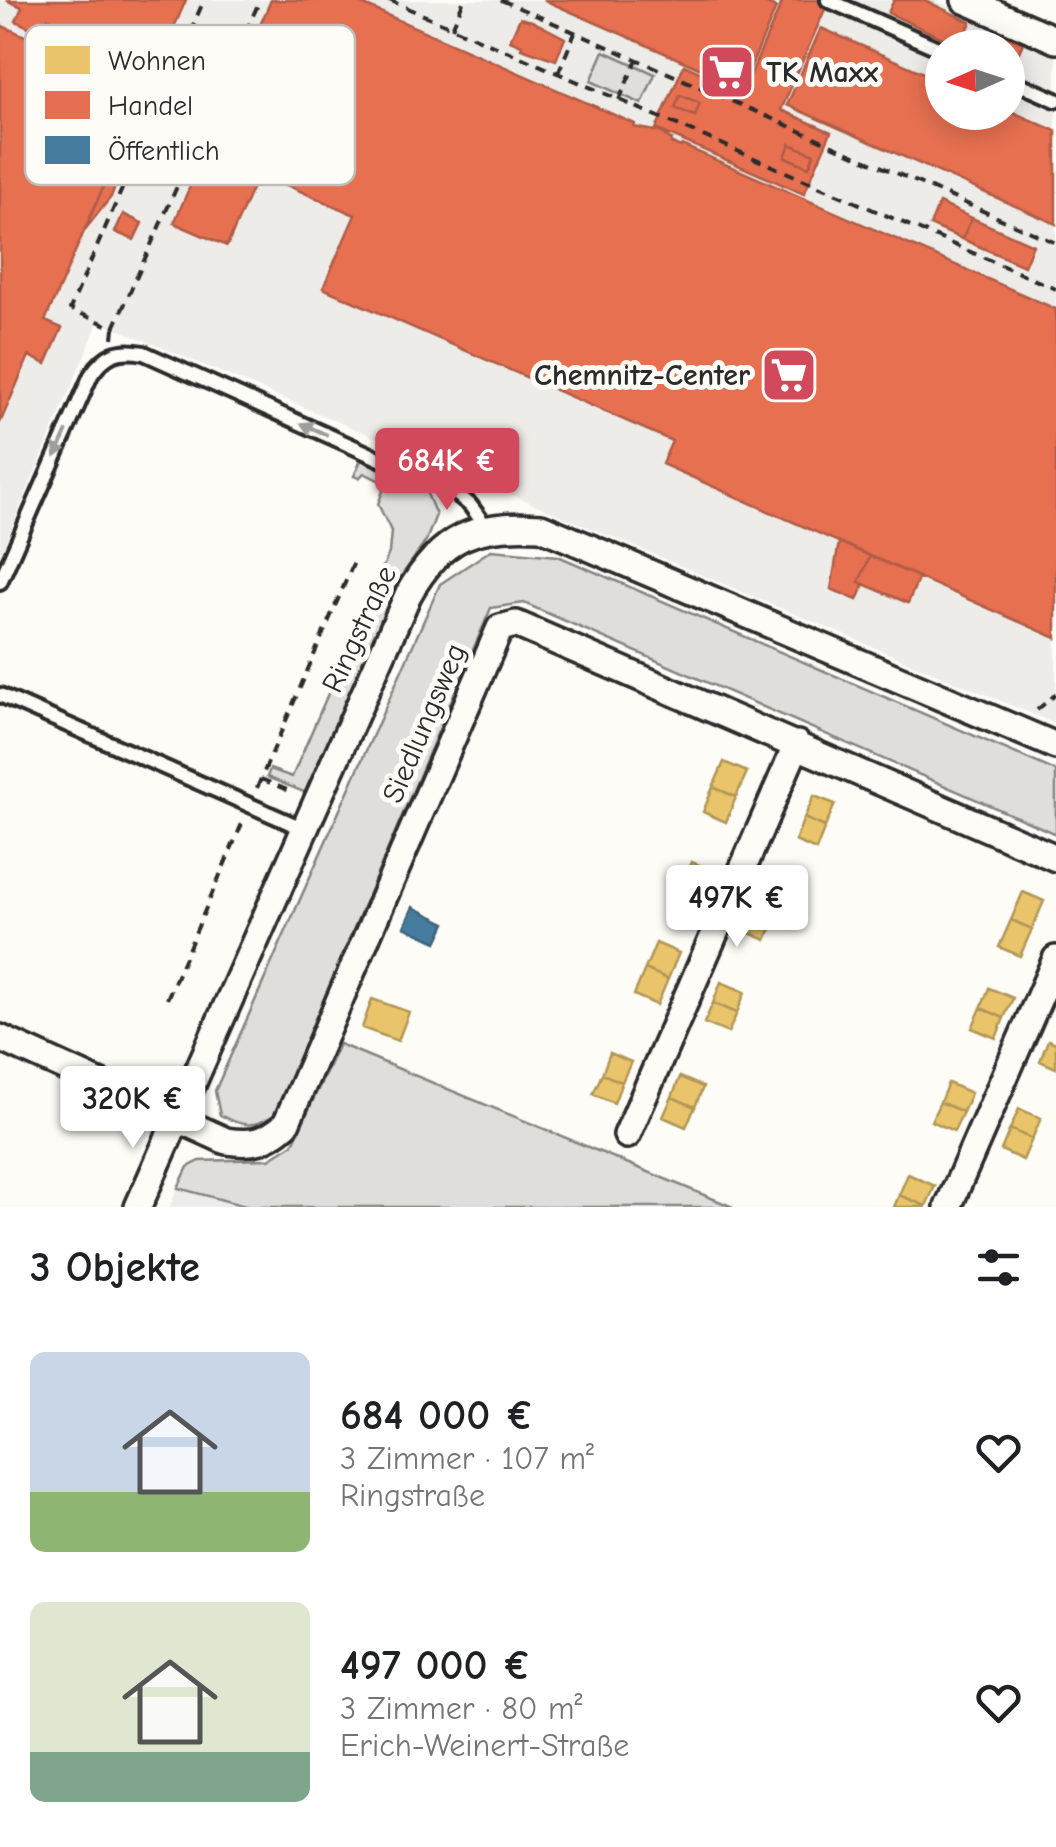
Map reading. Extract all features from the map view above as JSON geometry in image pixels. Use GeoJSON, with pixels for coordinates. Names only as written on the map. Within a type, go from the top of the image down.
{"type":"FeatureCollection","features":[{"type":"Feature","properties":{"kind":"street"},"geometry":{"type":"LineString","coordinates":[[965,0],[1056,40]]}},
{"type":"Feature","properties":{"kind":"street","name":"Ringstraße"},"geometry":{"type":"LineString","coordinates":[[138,1207],[419,575],[455,540],[487,528],[541,527],[1056,746]]}},
{"type":"Feature","properties":{"kind":"street","name":"Siedlungsweg"},"geometry":{"type":"LineString","coordinates":[[178,1118],[226,1141],[248,1144],[268,1140],[286,1124],[500,628],[516,624],[1056,858]]}},
{"type":"Feature","properties":{"kind":"street"},"geometry":{"type":"LineString","coordinates":[[627,1135],[796,744]]}},
{"type":"Feature","properties":{"kind":"street"},"geometry":{"type":"LineString","coordinates":[[948,1207],[1056,960]]}},
{"type":"Feature","properties":{"kind":"street"},"geometry":{"type":"LineString","coordinates":[[0,1038],[178,1118]]}},
{"type":"Feature","properties":{"kind":"lane"},"geometry":{"type":"LineString","coordinates":[[828,0],[925,43]]}},
{"type":"Feature","properties":{"kind":"lane"},"geometry":{"type":"LineString","coordinates":[[1025,86],[1056,100]]}},
{"type":"Feature","properties":{"kind":"lane"},"geometry":{"type":"LineString","coordinates":[[0,582],[91,375],[112,352],[129,350],[144,353],[454,492],[470,504],[487,528]]}},
{"type":"Feature","properties":{"kind":"lane"},"geometry":{"type":"LineString","coordinates":[[0,695],[304,829]]}},
{"type":"Feature","properties":{"kind":"path"},"geometry":{"type":"LineString","coordinates":[[193,25],[204,0]]}},
{"type":"Feature","properties":{"kind":"path"},"geometry":{"type":"LineString","coordinates":[[249,25],[260,0]]}},
{"type":"Feature","properties":{"kind":"path"},"geometry":{"type":"LineString","coordinates":[[388,0],[1056,289]]}},
{"type":"Feature","properties":{"kind":"path"},"geometry":{"type":"LineString","coordinates":[[452,28],[464,0]]}},
{"type":"Feature","properties":{"kind":"path"},"geometry":{"type":"LineString","coordinates":[[501,0],[1056,242]]}},
{"type":"Feature","properties":{"kind":"path"},"geometry":{"type":"LineString","coordinates":[[558,74],[576,32]]}},
{"type":"Feature","properties":{"kind":"path"},"geometry":{"type":"LineString","coordinates":[[619,100],[637,59]]}},
{"type":"Feature","properties":{"kind":"path"},"geometry":{"type":"LineString","coordinates":[[114,328],[70,309],[124,185]]}},
{"type":"Feature","properties":{"kind":"path"},"geometry":{"type":"LineString","coordinates":[[112,352],[114,328],[178,185]]}},
{"type":"Feature","properties":{"kind":"path"},"geometry":{"type":"LineString","coordinates":[[167,999],[354,562]]}},
{"type":"Feature","properties":{"kind":"path"},"geometry":{"type":"LineString","coordinates":[[261,779],[316,802]]}},
{"type":"Feature","properties":{"kind":"shaded area","name":"Chemnitz-Center"},"geometry":{"type":"Polygon","coordinates":[[[0,0],[935,0],[1001,30],[925,30],[925,130],[1025,130],[1025,41],[1056,55],[1056,724],[99,321],[0,555],[0,0]]]}},
{"type":"Feature","properties":{"kind":"shaded area"},"geometry":{"type":"Polygon","coordinates":[[[604,51],[655,74],[642,104],[591,81],[604,51]]]}},
{"type":"Feature","properties":{"kind":"shaded area"},"geometry":{"type":"Polygon","coordinates":[[[361,460],[425,489],[436,515],[426,541],[402,575],[306,793],[267,777],[270,769],[292,777],[389,553],[391,531],[378,504],[383,491],[380,481],[364,473],[359,478],[354,476],[361,460]]]}},
{"type":"Feature","properties":{"kind":"shaded area"},"geometry":{"type":"Polygon","coordinates":[[[491,550],[558,556],[1056,771],[1056,834],[524,603],[491,608],[274,1115],[247,1124],[220,1115],[215,1091],[440,584],[491,550]]]}},
{"type":"Feature","properties":{"kind":"shaded area"},"geometry":{"type":"Polygon","coordinates":[[[339,1044],[733,1207],[249,1207],[178,1188],[188,1167],[200,1161],[269,1159],[293,1144],[339,1044]]]}},
{"type":"Feature","properties":{"kind":"shaded area"},"geometry":{"type":"Polygon","coordinates":[[[178,1188],[249,1207],[169,1207],[178,1188]]]}},
{"type":"Feature","properties":{"kind":"building: Wohnen"},"geometry":{"type":"Polygon","coordinates":[[[724,762],[747,772],[736,797],[713,787],[724,762]]]}},
{"type":"Feature","properties":{"kind":"building: Wohnen"},"geometry":{"type":"Polygon","coordinates":[[[713,787],[736,797],[726,822],[703,812],[713,787]]]}},
{"type":"Feature","properties":{"kind":"building: Wohnen"},"geometry":{"type":"Polygon","coordinates":[[[814,796],[835,804],[825,827],[804,818],[814,796]]]}},
{"type":"Feature","properties":{"kind":"building: Wohnen"},"geometry":{"type":"Polygon","coordinates":[[[804,818],[825,827],[816,850],[795,841],[804,818]]]}},
{"type":"Feature","properties":{"kind":"building: Wohnen"},"geometry":{"type":"Polygon","coordinates":[[[692,862],[715,872],[707,892],[684,882],[692,862]]]}},
{"type":"Feature","properties":{"kind":"building: Wohnen"},"geometry":{"type":"Polygon","coordinates":[[[684,882],[707,892],[699,911],[676,902],[684,882]]]}},
{"type":"Feature","properties":{"kind":"building: Wohnen"},"geometry":{"type":"Polygon","coordinates":[[[763,889],[783,898],[775,919],[754,910],[763,889]]]}},
{"type":"Feature","properties":{"kind":"building: Wohnen"},"geometry":{"type":"Polygon","coordinates":[[[1023,892],[1044,901],[1032,929],[1011,920],[1023,892]]]}},
{"type":"Feature","properties":{"kind":"building: Wohnen"},"geometry":{"type":"Polygon","coordinates":[[[754,910],[775,919],[766,940],[745,931],[754,910]]]}},
{"type":"Feature","properties":{"kind":"building: Wohnen"},"geometry":{"type":"Polygon","coordinates":[[[1011,920],[1032,929],[1020,956],[999,947],[1011,920]]]}},
{"type":"Feature","properties":{"kind":"building: Wohnen"},"geometry":{"type":"Polygon","coordinates":[[[656,943],[679,953],[668,979],[645,969],[656,943]]]}},
{"type":"Feature","properties":{"kind":"building: Wohnen"},"geometry":{"type":"Polygon","coordinates":[[[645,969],[668,979],[657,1005],[634,995],[645,969]]]}},
{"type":"Feature","properties":{"kind":"building: Wohnen"},"geometry":{"type":"Polygon","coordinates":[[[721,982],[745,992],[737,1013],[713,1003],[721,982]]]}},
{"type":"Feature","properties":{"kind":"building: Wohnen"},"geometry":{"type":"Polygon","coordinates":[[[989,988],[1013,998],[1004,1018],[981,1008],[989,988]]]}},
{"type":"Feature","properties":{"kind":"building: Wohnen"},"geometry":{"type":"Polygon","coordinates":[[[372,999],[409,1012],[398,1041],[362,1028],[372,999]]]}},
{"type":"Feature","properties":{"kind":"building: Wohnen"},"geometry":{"type":"Polygon","coordinates":[[[713,1003],[737,1013],[728,1033],[704,1023],[713,1003]]]}},
{"type":"Feature","properties":{"kind":"building: Wohnen"},"geometry":{"type":"Polygon","coordinates":[[[981,1008],[1004,1018],[996,1038],[972,1028],[981,1008]]]}},
{"type":"Feature","properties":{"kind":"building: Wohnen"},"geometry":{"type":"Polygon","coordinates":[[[1048,1040],[1056,1043],[1056,1068],[1040,1061],[1048,1040]]]}},
{"type":"Feature","properties":{"kind":"building: Wohnen"},"geometry":{"type":"Polygon","coordinates":[[[610,1053],[631,1062],[622,1082],[602,1074],[610,1053]]]}},
{"type":"Feature","properties":{"kind":"building: Wohnen"},"geometry":{"type":"Polygon","coordinates":[[[602,1074],[622,1082],[614,1103],[593,1094],[602,1074]]]}},
{"type":"Feature","properties":{"kind":"building: Wohnen"},"geometry":{"type":"Polygon","coordinates":[[[680,1077],[703,1087],[695,1107],[672,1097],[680,1077]]]}},
{"type":"Feature","properties":{"kind":"building: Wohnen"},"geometry":{"type":"Polygon","coordinates":[[[948,1083],[971,1093],[963,1112],[940,1102],[948,1083]]]}},
{"type":"Feature","properties":{"kind":"building: Wohnen"},"geometry":{"type":"Polygon","coordinates":[[[672,1097],[695,1107],[686,1127],[663,1117],[672,1097]]]}},
{"type":"Feature","properties":{"kind":"building: Wohnen"},"geometry":{"type":"Polygon","coordinates":[[[940,1102],[963,1112],[954,1131],[931,1121],[940,1102]]]}},
{"type":"Feature","properties":{"kind":"building: Wohnen"},"geometry":{"type":"Polygon","coordinates":[[[1019,1109],[1041,1118],[1032,1139],[1010,1129],[1019,1109]]]}},
{"type":"Feature","properties":{"kind":"building: Wohnen"},"geometry":{"type":"Polygon","coordinates":[[[1010,1129],[1032,1139],[1023,1160],[1001,1150],[1010,1129]]]}},
{"type":"Feature","properties":{"kind":"building: Wohnen"},"geometry":{"type":"Polygon","coordinates":[[[908,1174],[935,1186],[926,1206],[899,1195],[908,1174]]]}},
{"type":"Feature","properties":{"kind":"building: Wohnen"},"geometry":{"type":"Polygon","coordinates":[[[899,1195],[926,1206],[926,1207],[894,1207],[899,1195]]]}},
{"type":"Feature","properties":{"kind":"building: Handel"},"geometry":{"type":"Polygon","coordinates":[[[6,0],[186,0],[175,25],[64,25],[48,18],[45,25],[25,25],[16,21],[22,7],[6,0]]]}},
{"type":"Feature","properties":{"kind":"building: Handel","name":"Chemnitz-Center"},"geometry":{"type":"Polygon","coordinates":[[[271,0],[353,0],[635,124],[634,127],[660,132],[671,143],[1056,309],[1056,638],[662,464],[672,441],[323,288],[355,215],[286,185],[355,185],[355,25],[260,25],[271,0]]]}},
{"type":"Feature","properties":{"kind":"building: Handel"},"geometry":{"type":"Polygon","coordinates":[[[544,0],[758,0],[776,8],[742,87],[544,0]]]}},
{"type":"Feature","properties":{"kind":"building: Handel"},"geometry":{"type":"Polygon","coordinates":[[[783,0],[829,0],[781,110],[831,132],[804,194],[656,129],[684,65],[743,92],[783,0]]]}},
{"type":"Feature","properties":{"kind":"building: Handel"},"geometry":{"type":"Polygon","coordinates":[[[894,0],[924,0],[971,22],[967,30],[925,30],[888,13],[894,0]]]}},
{"type":"Feature","properties":{"kind":"building: Handel"},"geometry":{"type":"Polygon","coordinates":[[[520,18],[565,38],[556,60],[510,40],[520,18]]]}},
{"type":"Feature","properties":{"kind":"building: Handel"},"geometry":{"type":"Polygon","coordinates":[[[0,25],[25,36],[25,185],[104,185],[45,321],[62,328],[46,364],[29,356],[0,423],[0,25]]]}},
{"type":"Feature","properties":{"kind":"building: Handel"},"geometry":{"type":"Polygon","coordinates":[[[821,28],[925,74],[925,130],[1025,130],[1025,117],[1056,131],[1056,224],[787,105],[821,28]]]}},
{"type":"Feature","properties":{"kind":"building: Handel"},"geometry":{"type":"Polygon","coordinates":[[[680,95],[700,103],[695,116],[675,108],[680,95]]]}},
{"type":"Feature","properties":{"kind":"building: Handel"},"geometry":{"type":"Polygon","coordinates":[[[790,144],[814,154],[809,167],[785,157],[790,144]]]}},
{"type":"Feature","properties":{"kind":"building: Handel"},"geometry":{"type":"Polygon","coordinates":[[[104,185],[116,185],[111,197],[84,231],[104,185]]]}},
{"type":"Feature","properties":{"kind":"building: Handel","name":"Chemnitz-Center"},"geometry":{"type":"Polygon","coordinates":[[[191,185],[254,185],[227,246],[174,223],[191,185]]]}},
{"type":"Feature","properties":{"kind":"building: Handel"},"geometry":{"type":"Polygon","coordinates":[[[939,203],[972,218],[962,239],[930,225],[939,203]]]}},
{"type":"Feature","properties":{"kind":"building: Handel"},"geometry":{"type":"Polygon","coordinates":[[[123,214],[142,223],[134,240],[115,232],[123,214]]]}},
{"type":"Feature","properties":{"kind":"building: Handel"},"geometry":{"type":"Polygon","coordinates":[[[972,218],[1033,245],[1024,266],[962,239],[972,218]]]}},
{"type":"Feature","properties":{"kind":"building: Handel"},"geometry":{"type":"Polygon","coordinates":[[[839,542],[870,556],[859,582],[864,584],[857,600],[831,589],[839,542]]]}},
{"type":"Feature","properties":{"kind":"building: Handel"},"geometry":{"type":"Polygon","coordinates":[[[870,556],[919,577],[908,603],[859,582],[870,556]]]}},
{"type":"Feature","properties":{"kind":"building: Öffentlich"},"geometry":{"type":"Polygon","coordinates":[[[413,907],[446,923],[437,942],[404,927],[413,907]]]}},
{"type":"Feature","properties":{"kind":"place","name":"TK Maxx"},"geometry":{"type":"Point","coordinates":[727,72]}},
{"type":"Feature","properties":{"kind":"place","name":"Chemnitz-Center"},"geometry":{"type":"Point","coordinates":[789,375]}}]}
